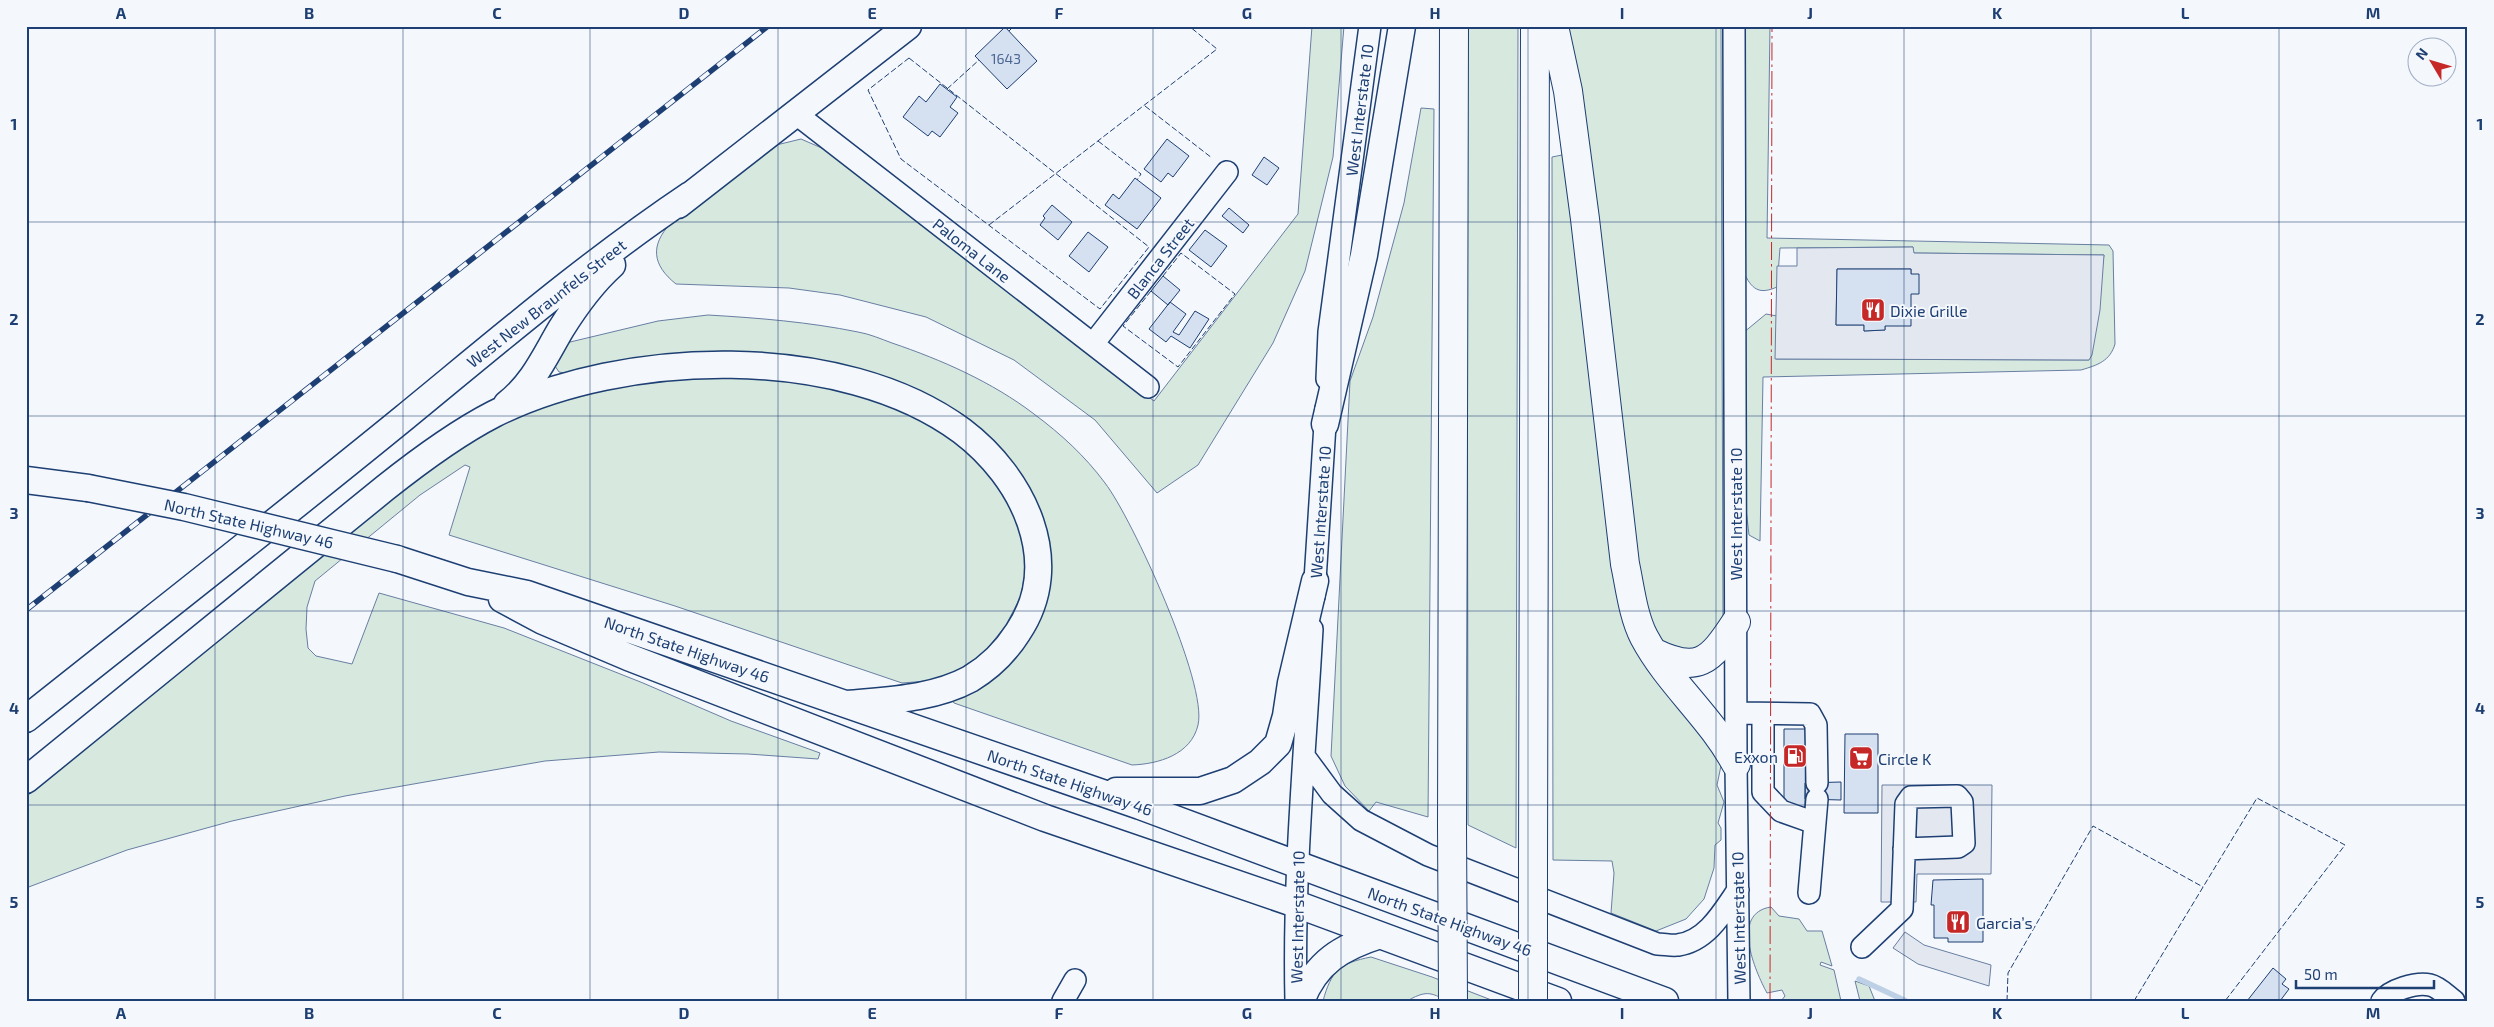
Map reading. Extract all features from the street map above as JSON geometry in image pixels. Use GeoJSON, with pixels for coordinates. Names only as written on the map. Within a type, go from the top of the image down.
{"type":"FeatureCollection","features":[{"type":"Feature","properties":{"kind":"highway"},"geometry":{"type":"LineString","coordinates":[[1453,1001],[1454,26]]}},
{"type":"Feature","properties":{"kind":"highway"},"geometry":{"type":"LineString","coordinates":[[1534,1001],[1536,26]]}},
{"type":"Feature","properties":{"kind":"highway"},"geometry":{"type":"LineString","coordinates":[[1554,26],[1568,91],[1584,210],[1625,564],[1635,611],[1643,635],[1653,652],[1718,734],[1736,771]]}},
{"type":"Feature","properties":{"kind":"highway"},"geometry":{"type":"LineString","coordinates":[[1653,652],[1674,662],[1688,664],[1702,660],[1725,639],[1736,622]]}},
{"type":"Feature","properties":{"kind":"main road","name":"West New Braunfels Street"},"geometry":{"type":"LineString","coordinates":[[26,719],[406,416],[575,277],[638,230],[690,195],[908,26]]}},
{"type":"Feature","properties":{"kind":"main road"},"geometry":{"type":"LineString","coordinates":[[1325,424],[1364,255],[1402,26]]}},
{"type":"Feature","properties":{"kind":"main road","name":"West New Braunfels Street"},"geometry":{"type":"LineString","coordinates":[[495,414],[531,382],[576,306],[598,278],[690,195]]}},
{"type":"Feature","properties":{"kind":"main road"},"geometry":{"type":"LineString","coordinates":[[26,780],[408,470],[464,431],[495,414],[559,390],[605,378],[671,366],[721,364],[779,367],[823,373],[860,382],[897,395],[960,430],[984,450],[1016,491],[1035,533],[1039,573],[1036,593],[1027,619],[998,658],[967,680],[945,690],[917,697],[847,704]]}},
{"type":"Feature","properties":{"kind":"main road","name":"North State Highway 46"},"geometry":{"type":"LineString","coordinates":[[26,480],[88,488],[184,507],[397,559],[468,582],[528,594],[1097,791],[1665,1001]]}},
{"type":"Feature","properties":{"kind":"main road"},"geometry":{"type":"LineString","coordinates":[[1097,791],[1200,792],[1233,780],[1260,762],[1278,744],[1286,716],[1291,683],[1315,581]]}},
{"type":"Feature","properties":{"kind":"main road","name":"North State Highway 46"},"geometry":{"type":"LineString","coordinates":[[468,582],[543,620],[628,658],[1045,818],[1296,904],[1558,1001]]}},
{"type":"Feature","properties":{"kind":"main road"},"geometry":{"type":"LineString","coordinates":[[1302,1001],[1317,971],[1330,958],[1342,949],[1380,935]]}},
{"type":"Feature","properties":{"kind":"street","name":"West Interstate 10"},"geometry":{"type":"LineString","coordinates":[[1296,1001],[1297,865],[1325,424],[1329,332],[1370,26]]}},
{"type":"Feature","properties":{"kind":"street","name":"West Interstate 10"},"geometry":{"type":"LineString","coordinates":[[1734,26],[1736,771],[1739,1001]]}},
{"type":"Feature","properties":{"kind":"street","name":"Paloma Lane"},"geometry":{"type":"LineString","coordinates":[[795,113],[1148,387]]}},
{"type":"Feature","properties":{"kind":"street","name":"Blanca Street"},"geometry":{"type":"LineString","coordinates":[[1093,344],[1226,172]]}},
{"type":"Feature","properties":{"kind":"street"},"geometry":{"type":"LineString","coordinates":[[1736,713],[1810,714],[1816,725],[1817,791],[1809,893]]}},
{"type":"Feature","properties":{"kind":"street"},"geometry":{"type":"LineString","coordinates":[[1763,714],[1762,792],[1781,811],[1815,823]]}},
{"type":"Feature","properties":{"kind":"street"},"geometry":{"type":"LineString","coordinates":[[1304,756],[1332,794],[1361,820],[1428,855],[1658,944],[1678,945],[1697,937],[1714,926],[1738,890]]}},
{"type":"Feature","properties":{"kind":"street"},"geometry":{"type":"LineString","coordinates":[[1736,771],[1762,780]]}},
{"type":"Feature","properties":{"kind":"street"},"geometry":{"type":"LineString","coordinates":[[1862,947],[1902,909],[1904,849]]}},
{"type":"Feature","properties":{"kind":"street"},"geometry":{"type":"LineString","coordinates":[[1063,1001],[1074,980]]}},
{"type":"Feature","properties":{"kind":"street"},"geometry":{"type":"LineString","coordinates":[[2370,1001],[2378,994],[2388,995],[2431,985],[2454,1001]]}},
{"type":"Feature","properties":{"kind":"shaded area"},"geometry":{"type":"Polygon","coordinates":[[[1312,26],[1344,26],[1333,157],[1305,271],[1273,343],[1198,465],[1157,493],[1095,420],[1014,360],[926,317],[840,295],[789,288],[676,284],[662,270],[658,262],[657,247],[664,231],[671,223],[764,148],[801,139],[824,149],[1154,401],[1298,214],[1312,26]]]}},
{"type":"Feature","properties":{"kind":"shaded area"},"geometry":{"type":"Polygon","coordinates":[[[1467,26],[1518,26],[1516,848],[1468,825],[1467,26]]]}},
{"type":"Feature","properties":{"kind":"shaded area"},"geometry":{"type":"Polygon","coordinates":[[[1567,26],[1721,26],[1723,616],[1717,631],[1696,651],[1674,650],[1666,645],[1654,629],[1644,604],[1567,26]]]}},
{"type":"Feature","properties":{"kind":"shaded area"},"geometry":{"type":"Polygon","coordinates":[[[1745,26],[1770,26],[1767,238],[2109,245],[2113,251],[2115,344],[2107,358],[2093,366],[2081,370],[1763,377],[1760,541],[1749,535],[1745,500],[1743,333],[1766,314],[1777,316],[1776,359],[2089,360],[2104,255],[1913,253],[1913,247],[1780,248],[1777,287],[1766,290],[1754,288],[1745,275],[1745,26]]]}},
{"type":"Feature","properties":{"kind":"shaded area"},"geometry":{"type":"Polygon","coordinates":[[[1421,108],[1434,109],[1428,817],[1376,802],[1369,811],[1345,786],[1331,756],[1350,381],[1373,317],[1404,203],[1421,108]]]}},
{"type":"Feature","properties":{"kind":"shaded area"},"geometry":{"type":"Polygon","coordinates":[[[1567,154],[1628,631],[1642,659],[1722,761],[1717,785],[1724,802],[1718,823],[1721,828],[1721,840],[1715,845],[1714,868],[1704,899],[1686,919],[1656,931],[1611,913],[1614,873],[1612,861],[1553,860],[1552,157],[1567,154]]]}},
{"type":"Feature","properties":{"kind":"shaded area"},"geometry":{"type":"Polygon","coordinates":[[[1913,247],[1914,253],[2104,255],[2100,310],[2092,355],[2089,360],[1775,359],[1777,266],[1797,266],[1797,248],[1913,247]],[[1837,269],[1836,325],[1864,325],[1864,331],[1885,330],[1885,326],[1911,274],[1911,269],[1837,269]]]}},
{"type":"Feature","properties":{"kind":"shaded area"},"geometry":{"type":"Polygon","coordinates":[[[708,315],[802,323],[875,337],[929,357],[984,382],[1018,402],[1063,438],[1097,473],[1117,502],[1149,564],[1165,602],[1180,640],[1198,704],[1198,725],[1188,744],[1181,751],[1162,760],[1132,765],[954,703],[952,700],[977,685],[1050,562],[1048,539],[1041,513],[1031,490],[1017,469],[984,431],[964,415],[914,388],[890,378],[814,360],[754,352],[723,351],[669,354],[569,374],[559,372],[555,366],[566,343],[658,321],[708,315]]]}},
{"type":"Feature","properties":{"kind":"shaded area"},"geometry":{"type":"Polygon","coordinates":[[[733,374],[833,386],[902,407],[975,455],[999,484],[1023,533],[1026,567],[1021,596],[1006,625],[983,654],[955,672],[927,681],[902,683],[675,606],[449,535],[470,467],[465,465],[420,495],[315,581],[307,607],[306,629],[308,648],[316,656],[352,664],[379,593],[504,628],[643,683],[731,721],[820,753],[818,759],[748,754],[659,752],[545,761],[345,796],[232,821],[127,850],[26,888],[26,797],[83,746],[423,473],[464,444],[506,419],[561,399],[618,387],[675,379],[733,374]]]}},
{"type":"Feature","properties":{"kind":"shaded area"},"geometry":{"type":"Polygon","coordinates":[[[1882,785],[1992,785],[1991,874],[1917,874],[1916,902],[1881,902],[1882,785]]]}},
{"type":"Feature","properties":{"kind":"shaded area"},"geometry":{"type":"Polygon","coordinates":[[[1771,907],[1779,916],[1799,919],[1807,931],[1822,931],[1832,966],[1821,962],[1820,965],[1834,970],[1841,1001],[1781,1001],[1785,996],[1782,990],[1767,993],[1752,958],[1749,931],[1751,920],[1759,912],[1771,907]]]}},
{"type":"Feature","properties":{"kind":"shaded area"},"geometry":{"type":"Polygon","coordinates":[[[1905,932],[1924,945],[1991,965],[1989,986],[1918,964],[1893,948],[1905,932]]]}},
{"type":"Feature","properties":{"kind":"shaded area"},"geometry":{"type":"Polygon","coordinates":[[[1371,957],[1432,977],[1494,1001],[1455,1001],[1432,994],[1422,994],[1407,1001],[1323,1001],[1330,982],[1338,970],[1352,962],[1371,957]]]}},
{"type":"Feature","properties":{"kind":"shaded area"},"geometry":{"type":"Polygon","coordinates":[[[1855,981],[1869,986],[1875,1001],[1860,1001],[1855,981]]]}},
{"type":"Feature","properties":{"kind":"building"},"geometry":{"type":"Polygon","coordinates":[[[1005,27],[1037,61],[1007,89],[975,56],[1005,27]]]}},
{"type":"Feature","properties":{"kind":"building"},"geometry":{"type":"Polygon","coordinates":[[[940,84],[957,97],[950,107],[958,113],[940,137],[932,131],[928,136],[903,117],[919,96],[926,102],[940,84]]]}},
{"type":"Feature","properties":{"kind":"building"},"geometry":{"type":"Polygon","coordinates":[[[1167,139],[1189,156],[1173,177],[1168,173],[1161,182],[1144,169],[1167,139]]]}},
{"type":"Feature","properties":{"kind":"building"},"geometry":{"type":"Polygon","coordinates":[[[1264,157],[1279,168],[1267,185],[1252,175],[1264,157]]]}},
{"type":"Feature","properties":{"kind":"building"},"geometry":{"type":"Polygon","coordinates":[[[1135,178],[1161,198],[1137,229],[1105,205],[1113,194],[1119,199],[1135,178]]]}},
{"type":"Feature","properties":{"kind":"building"},"geometry":{"type":"Polygon","coordinates":[[[1052,205],[1072,222],[1058,240],[1040,225],[1045,218],[1043,216],[1052,205]]]}},
{"type":"Feature","properties":{"kind":"building"},"geometry":{"type":"Polygon","coordinates":[[[1229,208],[1249,225],[1243,233],[1222,216],[1229,208]]]}},
{"type":"Feature","properties":{"kind":"building"},"geometry":{"type":"Polygon","coordinates":[[[1205,230],[1227,246],[1211,267],[1189,250],[1205,230]]]}},
{"type":"Feature","properties":{"kind":"building"},"geometry":{"type":"Polygon","coordinates":[[[1088,232],[1108,247],[1089,272],[1069,256],[1088,232]]]}},
{"type":"Feature","properties":{"kind":"building","name":"Dixie Grille"},"geometry":{"type":"Polygon","coordinates":[[[1837,269],[1911,269],[1911,274],[1919,274],[1919,294],[1911,294],[1911,326],[1885,326],[1885,330],[1864,331],[1864,325],[1836,325],[1837,269]]]}},
{"type":"Feature","properties":{"kind":"building"},"geometry":{"type":"Polygon","coordinates":[[[1163,276],[1180,290],[1168,305],[1151,291],[1163,276]]]}},
{"type":"Feature","properties":{"kind":"building"},"geometry":{"type":"Polygon","coordinates":[[[1170,302],[1186,314],[1173,332],[1179,335],[1195,311],[1209,319],[1190,348],[1171,336],[1166,342],[1149,329],[1170,302]]]}},
{"type":"Feature","properties":{"kind":"building","name":"Exxon"},"geometry":{"type":"Polygon","coordinates":[[[1784,729],[1806,729],[1805,810],[1784,810],[1784,729]]]}},
{"type":"Feature","properties":{"kind":"building","name":"Circle K"},"geometry":{"type":"Polygon","coordinates":[[[1845,734],[1878,734],[1878,813],[1844,813],[1845,734]]]}},
{"type":"Feature","properties":{"kind":"building"},"geometry":{"type":"Polygon","coordinates":[[[1841,782],[1841,800],[1805,799],[1805,783],[1841,782]]]}},
{"type":"Feature","properties":{"kind":"building","name":"Garcia’s"},"geometry":{"type":"Polygon","coordinates":[[[1983,879],[1983,942],[1948,942],[1948,938],[1934,938],[1934,905],[1931,905],[1933,880],[1983,879]]]}},
{"type":"Feature","properties":{"kind":"building"},"geometry":{"type":"Polygon","coordinates":[[[2273,968],[2286,979],[2282,984],[2289,989],[2280,1001],[2247,1001],[2273,968]]]}},
{"type":"Feature","properties":{"kind":"waterway"},"geometry":{"type":"LineString","coordinates":[[1859,979],[1906,1001]]}},
{"type":"Feature","properties":{"kind":"railway"},"geometry":{"type":"LineString","coordinates":[[26,610],[768,26]]}},
{"type":"Feature","properties":{"kind":"fence"},"geometry":{"type":"LineString","coordinates":[[1009,31],[1014,26]]}},
{"type":"Feature","properties":{"kind":"fence"},"geometry":{"type":"LineString","coordinates":[[989,225],[1217,49],[1189,26]]}},
{"type":"Feature","properties":{"kind":"fence"},"geometry":{"type":"LineString","coordinates":[[909,58],[1149,247],[1100,309],[901,159],[868,90],[909,58]]}},
{"type":"Feature","properties":{"kind":"fence"},"geometry":{"type":"LineString","coordinates":[[947,89],[979,60]]}},
{"type":"Feature","properties":{"kind":"fence"},"geometry":{"type":"LineString","coordinates":[[1145,106],[1212,158]]}},
{"type":"Feature","properties":{"kind":"fence"},"geometry":{"type":"LineString","coordinates":[[1098,141],[1141,174],[1137,180]]}},
{"type":"Feature","properties":{"kind":"fence"},"geometry":{"type":"LineString","coordinates":[[1151,291],[1123,326],[1178,367],[1235,294],[1181,253],[1163,276]]}},
{"type":"Feature","properties":{"kind":"fence"},"geometry":{"type":"LineString","coordinates":[[2134,1001],[2257,798],[2345,845],[2225,1001]]}},
{"type":"Feature","properties":{"kind":"fence"},"geometry":{"type":"LineString","coordinates":[[2007,1001],[2008,973],[2093,826],[2203,887]]}},
{"type":"Feature","properties":{"kind":"power"},"geometry":{"type":"LineString","coordinates":[[1770,1001],[1772,26]]}},
{"type":"Feature","properties":{"kind":"place","name":"Dixie Grille"},"geometry":{"type":"Point","coordinates":[1873,310]}},
{"type":"Feature","properties":{"kind":"place","name":"Exxon"},"geometry":{"type":"Point","coordinates":[1795,756]}},
{"type":"Feature","properties":{"kind":"place","name":"Circle K"},"geometry":{"type":"Point","coordinates":[1861,758]}},
{"type":"Feature","properties":{"kind":"place","name":"Garcia’s"},"geometry":{"type":"Point","coordinates":[1958,922]}}]}
